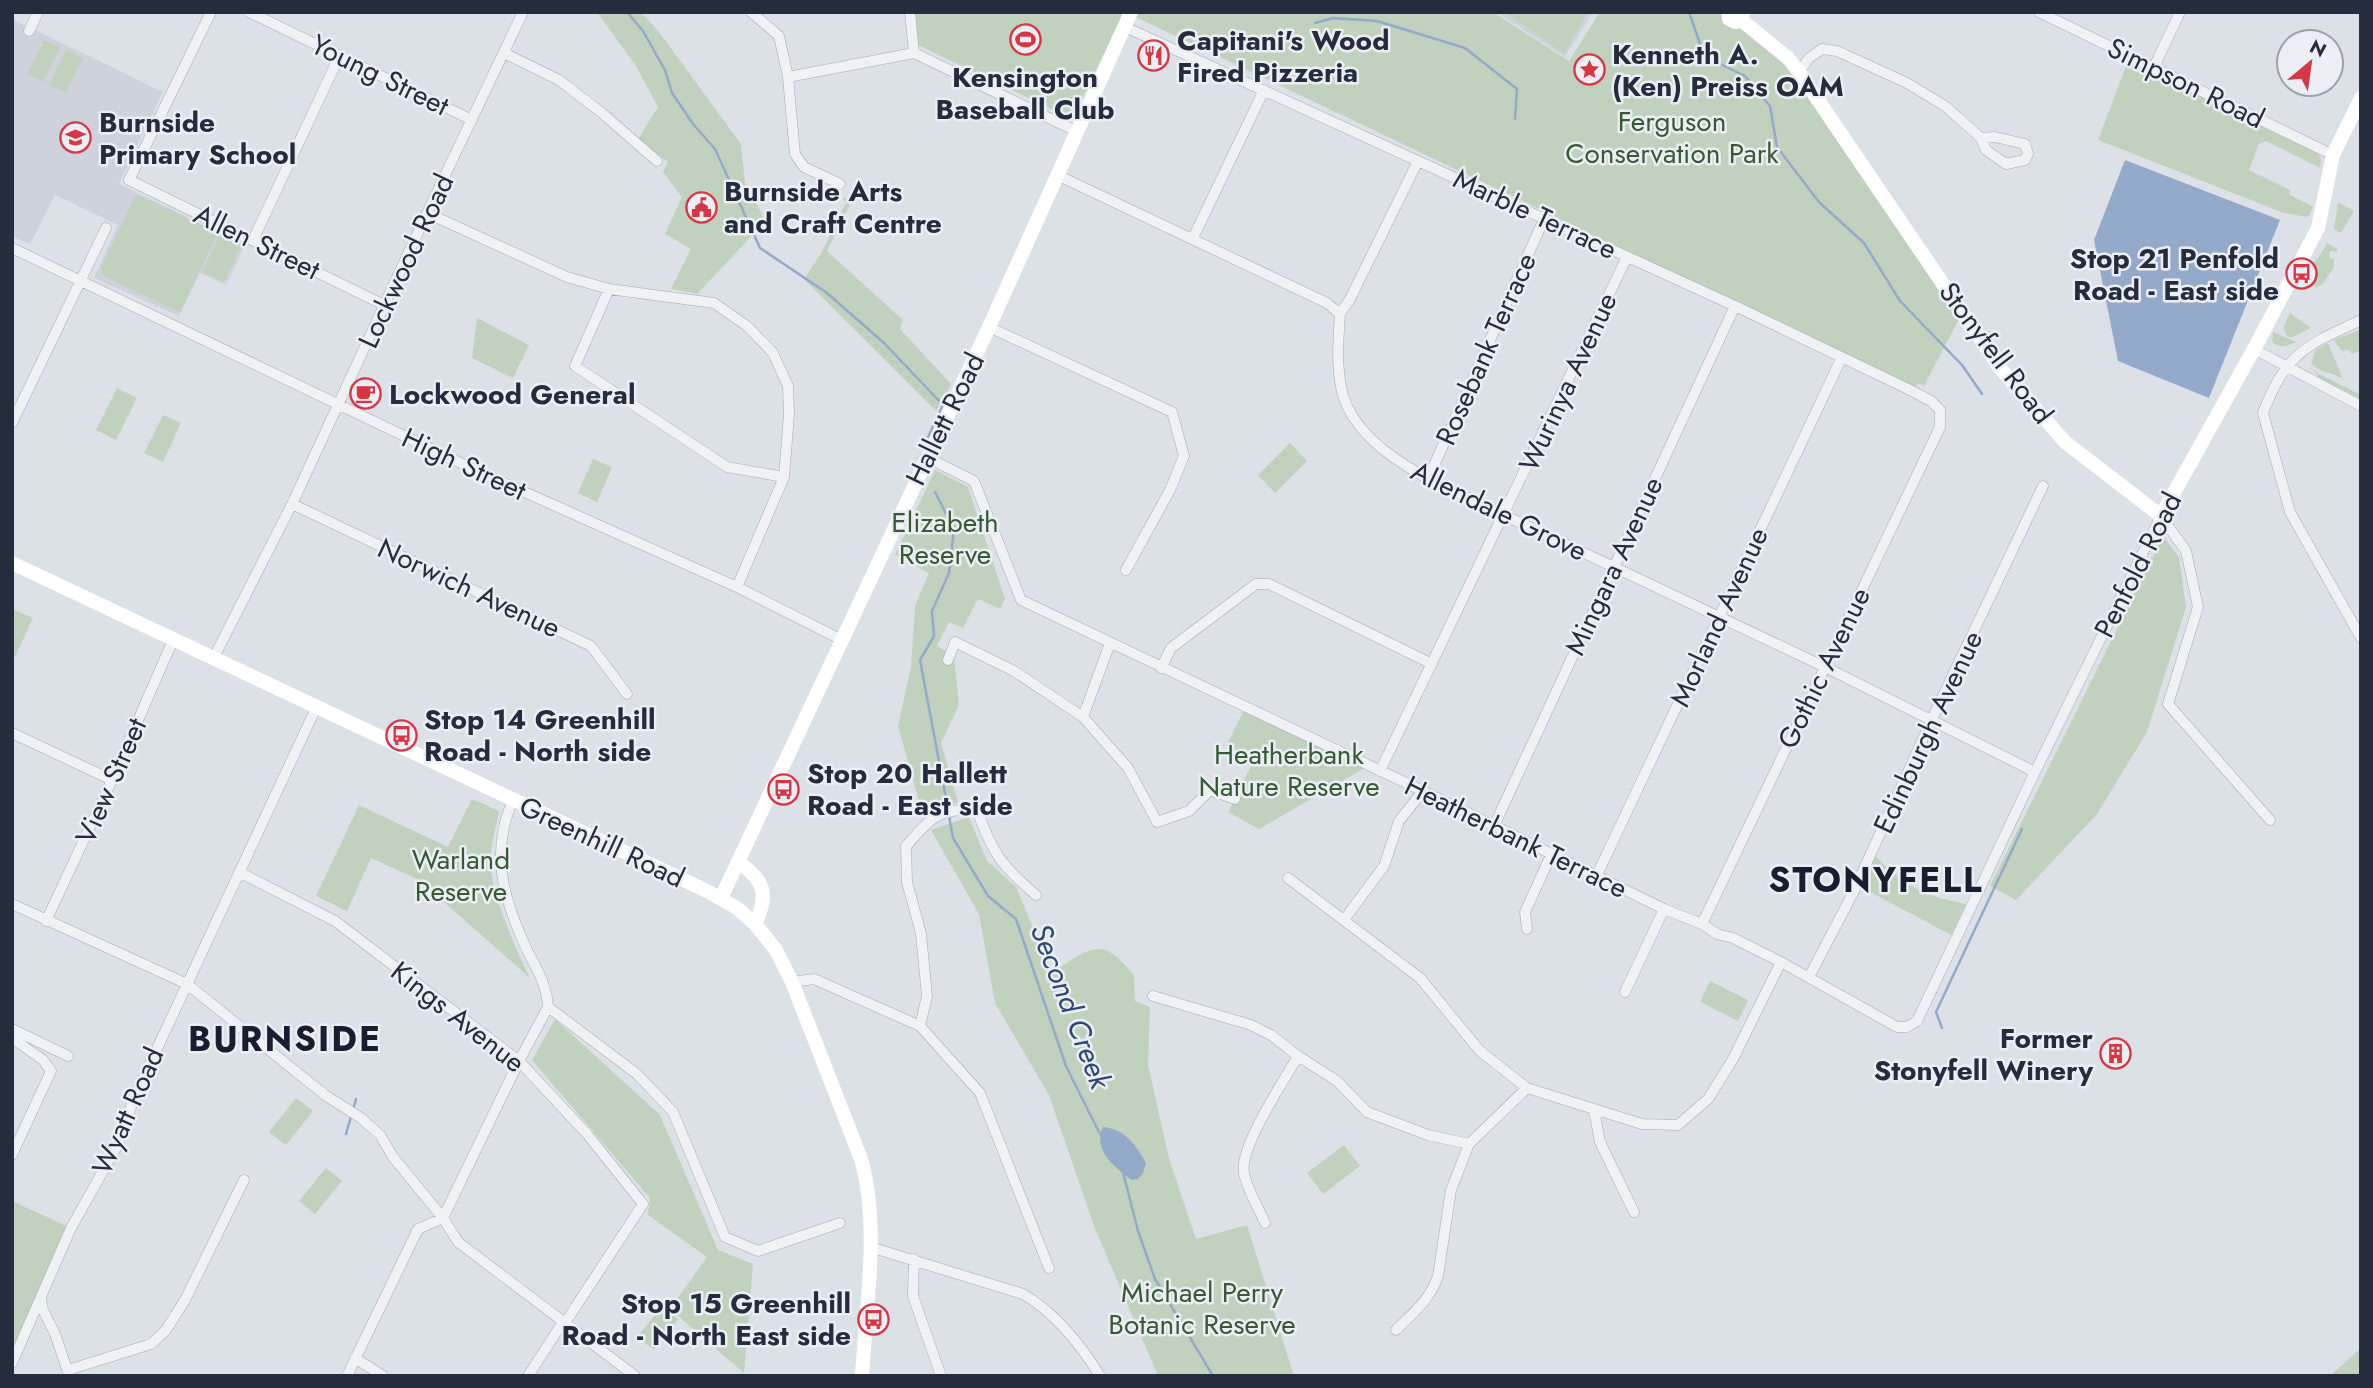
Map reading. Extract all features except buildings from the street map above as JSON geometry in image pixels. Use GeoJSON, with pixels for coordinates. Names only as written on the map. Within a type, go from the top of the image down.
{"type":"FeatureCollection","features":[{"type":"Feature","properties":{"kind":"main road","name":"Hallett Road"},"geometry":{"type":"LineString","coordinates":[[721,898],[989,327],[1131,12]]}},
{"type":"Feature","properties":{"kind":"main road","name":"Stonyfell Road"},"geometry":{"type":"LineString","coordinates":[[1737,15],[1788,58],[1799,72],[2000,368],[2065,442],[2161,516]]}},
{"type":"Feature","properties":{"kind":"main road","name":"Penfold Road"},"geometry":{"type":"LineString","coordinates":[[2161,516],[2318,228],[2333,155],[2361,98]]}},
{"type":"Feature","properties":{"kind":"main road","name":"Greenhill Road"},"geometry":{"type":"LineString","coordinates":[[12,564],[721,898],[755,924],[776,950],[792,982],[869,1185],[870,1247],[862,1376]]}},
{"type":"Feature","properties":{"kind":"main road"},"geometry":{"type":"LineString","coordinates":[[738,862],[748,869],[763,890],[764,900],[755,924]]}},
{"type":"Feature","properties":{"kind":"street"},"geometry":{"type":"LineString","coordinates":[[29,30],[38,12]]}},
{"type":"Feature","properties":{"kind":"street","name":"Allen Street"},"geometry":{"type":"LineString","coordinates":[[211,12],[129,180],[384,305]]}},
{"type":"Feature","properties":{"kind":"street","name":"Young Street"},"geometry":{"type":"LineString","coordinates":[[249,12],[472,120]]}},
{"type":"Feature","properties":{"kind":"street","name":"Lockwood Road"},"geometry":{"type":"LineString","coordinates":[[213,659],[292,504],[523,12]]}},
{"type":"Feature","properties":{"kind":"street"},"geometry":{"type":"LineString","coordinates":[[751,12],[779,36],[788,77],[795,154],[804,167],[839,184]]}},
{"type":"Feature","properties":{"kind":"street"},"geometry":{"type":"LineString","coordinates":[[910,12],[914,53]]}},
{"type":"Feature","properties":{"kind":"street","name":"Simpson Road"},"geometry":{"type":"LineString","coordinates":[[2039,12],[2333,155]]}},
{"type":"Feature","properties":{"kind":"street"},"geometry":{"type":"LineString","coordinates":[[2154,67],[2180,12]]}},
{"type":"Feature","properties":{"kind":"street","name":"Marble Terrace"},"geometry":{"type":"LineString","coordinates":[[1125,27],[1735,306],[1931,401],[1940,411]]}},
{"type":"Feature","properties":{"kind":"street"},"geometry":{"type":"LineString","coordinates":[[1799,72],[1809,58],[1822,49],[1837,51],[1916,88],[1945,106],[1981,138]]}},
{"type":"Feature","properties":{"kind":"street"},"geometry":{"type":"LineString","coordinates":[[504,53],[559,80],[657,161]]}},
{"type":"Feature","properties":{"kind":"street"},"geometry":{"type":"LineString","coordinates":[[788,77],[914,53],[1076,131]]}},
{"type":"Feature","properties":{"kind":"street"},"geometry":{"type":"LineString","coordinates":[[253,240],[339,57]]}},
{"type":"Feature","properties":{"kind":"street"},"geometry":{"type":"LineString","coordinates":[[1193,238],[1264,90]]}},
{"type":"Feature","properties":{"kind":"street"},"geometry":{"type":"LineString","coordinates":[[1057,175],[1327,303],[1340,314],[1354,293],[1418,161]]}},
{"type":"Feature","properties":{"kind":"street"},"geometry":{"type":"LineString","coordinates":[[427,213],[567,277],[609,289],[714,303],[747,326],[773,353],[788,386],[789,414],[784,477],[737,587]]}},
{"type":"Feature","properties":{"kind":"street","name":"Rosebank Terrace"},"geometry":{"type":"LineString","coordinates":[[1428,479],[1544,219]]}},
{"type":"Feature","properties":{"kind":"street"},"geometry":{"type":"LineString","coordinates":[[13,421],[106,228]]}},
{"type":"Feature","properties":{"kind":"street","name":"High Street"},"geometry":{"type":"LineString","coordinates":[[12,247],[473,469],[737,587],[842,640]]}},
{"type":"Feature","properties":{"kind":"street","name":"Wurinya Avenue"},"geometry":{"type":"LineString","coordinates":[[1380,771],[1627,257]]}},
{"type":"Feature","properties":{"kind":"street"},"geometry":{"type":"LineString","coordinates":[[609,289],[575,366],[727,467],[784,477]]}},
{"type":"Feature","properties":{"kind":"street","name":"Mingara Avenue"},"geometry":{"type":"LineString","coordinates":[[1494,826],[1735,306]]}},
{"type":"Feature","properties":{"kind":"street","name":"Allendale Grove"},"geometry":{"type":"LineString","coordinates":[[1340,314],[1337,348],[1347,406],[1365,432],[1394,459],[1428,479],[1825,667],[2035,772]]}},
{"type":"Feature","properties":{"kind":"street"},"geometry":{"type":"LineString","coordinates":[[2361,320],[2304,349],[2286,366],[2263,413],[2290,512],[2361,638]]}},
{"type":"Feature","properties":{"kind":"street"},"geometry":{"type":"LineString","coordinates":[[989,327],[1172,412],[1184,456],[1170,490],[1126,570]]}},
{"type":"Feature","properties":{"kind":"street"},"geometry":{"type":"LineString","coordinates":[[2254,349],[2361,406]]}},
{"type":"Feature","properties":{"kind":"street","name":"Morland Avenue"},"geometry":{"type":"LineString","coordinates":[[1596,877],[1842,357]]}},
{"type":"Feature","properties":{"kind":"street","name":"Gothic Avenue"},"geometry":{"type":"LineString","coordinates":[[1702,924],[1940,427],[1940,411]]}},
{"type":"Feature","properties":{"kind":"street","name":"Heatherbank Terrace"},"geometry":{"type":"LineString","coordinates":[[926,457],[974,481],[1021,600],[1423,791],[1596,877],[1702,924],[1717,934],[1733,938],[1782,962],[1897,1027],[1907,1027]]}},
{"type":"Feature","properties":{"kind":"street","name":"Edinburgh Avenue"},"geometry":{"type":"LineString","coordinates":[[1809,977],[1853,892],[2043,486]]}},
{"type":"Feature","properties":{"kind":"street","name":"Norwich Avenue"},"geometry":{"type":"LineString","coordinates":[[292,504],[591,646],[627,694]]}},
{"type":"Feature","properties":{"kind":"street","name":"Penfold Road"},"geometry":{"type":"LineString","coordinates":[[1907,1027],[1917,1021],[2161,516]]}},
{"type":"Feature","properties":{"kind":"street","name":"Stonyfell Road"},"geometry":{"type":"LineString","coordinates":[[2161,516],[2186,551],[2197,607],[2168,704],[2270,820]]}},
{"type":"Feature","properties":{"kind":"street"},"geometry":{"type":"LineString","coordinates":[[1161,668],[1171,648],[1256,584],[1269,584],[1432,664]]}},
{"type":"Feature","properties":{"kind":"street","name":"View Street"},"geometry":{"type":"LineString","coordinates":[[46,920],[113,780],[173,640]]}},
{"type":"Feature","properties":{"kind":"street"},"geometry":{"type":"LineString","coordinates":[[948,660],[955,642],[1014,671],[1083,717],[1128,768],[1157,822],[1189,811],[1210,790],[1235,799]]}},
{"type":"Feature","properties":{"kind":"street"},"geometry":{"type":"LineString","coordinates":[[1083,717],[1110,643]]}},
{"type":"Feature","properties":{"kind":"street","name":"Wyatt Road"},"geometry":{"type":"LineString","coordinates":[[12,1363],[71,1228],[117,1146],[134,1097],[316,708]]}},
{"type":"Feature","properties":{"kind":"street"},"geometry":{"type":"LineString","coordinates":[[12,733],[113,780]]}},
{"type":"Feature","properties":{"kind":"street"},"geometry":{"type":"LineString","coordinates":[[1344,920],[1384,866],[1399,821],[1423,791]]}},
{"type":"Feature","properties":{"kind":"street"},"geometry":{"type":"LineString","coordinates":[[347,1376],[418,1228],[443,1218],[548,1007],[547,991],[511,915],[500,857],[503,825],[513,800]]}},
{"type":"Feature","properties":{"kind":"street"},"geometry":{"type":"LineString","coordinates":[[920,1026],[927,996],[921,934],[907,882],[906,846],[932,818],[955,809],[976,810],[989,844],[1010,873],[1036,895]]}},
{"type":"Feature","properties":{"kind":"street"},"geometry":{"type":"LineString","coordinates":[[1527,929],[1525,912],[1551,855]]}},
{"type":"Feature","properties":{"kind":"street","name":"Kings Avenue"},"geometry":{"type":"LineString","coordinates":[[239,872],[335,921],[519,1061],[587,1134],[643,1204],[564,1322]]}},
{"type":"Feature","properties":{"kind":"street"},"geometry":{"type":"LineString","coordinates":[[1288,878],[1420,978],[1480,1051],[1527,1088],[1642,1124],[1678,1125],[1708,1099],[1733,1059],[1782,962]]}},
{"type":"Feature","properties":{"kind":"street"},"geometry":{"type":"LineString","coordinates":[[12,904],[187,984],[325,1095],[347,1108],[380,1135],[393,1157],[443,1218],[457,1242],[635,1376]]}},
{"type":"Feature","properties":{"kind":"street"},"geometry":{"type":"LineString","coordinates":[[1625,992],[1664,909]]}},
{"type":"Feature","properties":{"kind":"street"},"geometry":{"type":"LineString","coordinates":[[792,982],[814,979],[920,1026],[980,1093],[1049,1268]]}},
{"type":"Feature","properties":{"kind":"street"},"geometry":{"type":"LineString","coordinates":[[1153,996],[1251,1025],[1271,1035],[1337,1081],[1367,1112],[1428,1136],[1469,1144]]}},
{"type":"Feature","properties":{"kind":"street"},"geometry":{"type":"LineString","coordinates":[[548,1007],[638,1074],[673,1112],[725,1237],[758,1251],[840,1223]]}},
{"type":"Feature","properties":{"kind":"street"},"geometry":{"type":"LineString","coordinates":[[12,1029],[68,1056]]}},
{"type":"Feature","properties":{"kind":"street"},"geometry":{"type":"LineString","coordinates":[[12,1038],[43,1060],[51,1071],[12,1155]]}},
{"type":"Feature","properties":{"kind":"street"},"geometry":{"type":"LineString","coordinates":[[1265,1223],[1244,1174],[1243,1160],[1249,1143],[1298,1056]]}},
{"type":"Feature","properties":{"kind":"street"},"geometry":{"type":"LineString","coordinates":[[1395,1330],[1428,1299],[1433,1289],[1438,1276],[1451,1190],[1469,1144],[1527,1088]]}},
{"type":"Feature","properties":{"kind":"street"},"geometry":{"type":"LineString","coordinates":[[1594,1110],[1600,1142],[1634,1212]]}},
{"type":"Feature","properties":{"kind":"street"},"geometry":{"type":"LineString","coordinates":[[41,1298],[43,1310],[69,1373],[151,1344],[166,1330],[185,1300],[244,1180]]}},
{"type":"Feature","properties":{"kind":"street"},"geometry":{"type":"LineString","coordinates":[[870,1247],[1023,1294],[1040,1304],[1086,1354],[1100,1376]]}},
{"type":"Feature","properties":{"kind":"street"},"geometry":{"type":"LineString","coordinates":[[914,1259],[912,1296],[941,1376]]}},
{"type":"Feature","properties":{"kind":"street"},"geometry":{"type":"LineString","coordinates":[[528,1376],[564,1322]]}},
{"type":"Feature","properties":{"kind":"street"},"geometry":{"type":"LineString","coordinates":[[355,1358],[383,1376]]}},
{"type":"Feature","properties":{"kind":"shaded area"},"geometry":{"type":"Polygon","coordinates":[[[1496,12],[1593,12],[1565,57],[1496,12]]]}},
{"type":"Feature","properties":{"kind":"shaded area","name":"Burnside Primary School"},"geometry":{"type":"Polygon","coordinates":[[[12,19],[163,92],[119,184],[245,245],[226,285],[200,273],[179,316],[94,278],[118,225],[55,195],[30,244],[12,236],[12,19]]]}},
{"type":"Feature","properties":{"kind":"green space"},"geometry":{"type":"Polygon","coordinates":[[[597,12],[641,12],[659,32],[741,144],[745,184],[766,221],[697,294],[671,289],[691,249],[665,234],[682,197],[663,172],[668,162],[638,139],[658,107],[636,66],[597,12]]]}},
{"type":"Feature","properties":{"kind":"green space"},"geometry":{"type":"Polygon","coordinates":[[[913,12],[1124,12],[1072,119],[916,44],[913,12]]]}},
{"type":"Feature","properties":{"kind":"green space","name":"Ferguson Conservation Park"},"geometry":{"type":"Polygon","coordinates":[[[1138,12],[1493,12],[1569,61],[1600,12],[1723,12],[1785,65],[1959,319],[1924,386],[1918,383],[1915,388],[1136,17],[1138,12]]]}},
{"type":"Feature","properties":{"kind":"green space"},"geometry":{"type":"Polygon","coordinates":[[[1505,12],[1588,12],[1564,54],[1505,12]]]}},
{"type":"Feature","properties":{"kind":"green space"},"geometry":{"type":"Polygon","coordinates":[[[44,40],[60,47],[43,82],[27,74],[44,40]]]}},
{"type":"Feature","properties":{"kind":"green space"},"geometry":{"type":"Polygon","coordinates":[[[66,50],[83,58],[66,93],[49,85],[66,50]]]}},
{"type":"Feature","properties":{"kind":"green space"},"geometry":{"type":"Polygon","coordinates":[[[2128,61],[2319,154],[2320,168],[2266,141],[2259,144],[2249,170],[2290,190],[2290,195],[2313,207],[2308,217],[2284,213],[2098,140],[2128,61]]]}},
{"type":"Feature","properties":{"kind":"green space"},"geometry":{"type":"Polygon","coordinates":[[[136,194],[218,233],[180,312],[103,276],[101,269],[136,194]]]}},
{"type":"Feature","properties":{"kind":"green space"},"geometry":{"type":"Polygon","coordinates":[[[846,198],[850,204],[827,251],[903,320],[900,329],[951,384],[936,411],[804,279],[822,252],[846,203],[843,199],[846,198]]]}},
{"type":"Feature","properties":{"kind":"green space"},"geometry":{"type":"Polygon","coordinates":[[[2338,202],[2354,211],[2341,233],[2334,229],[2338,202]]]}},
{"type":"Feature","properties":{"kind":"green space"},"geometry":{"type":"Polygon","coordinates":[[[219,236],[241,246],[224,282],[202,272],[219,236]]]}},
{"type":"Feature","properties":{"kind":"green space"},"geometry":{"type":"Polygon","coordinates":[[[2327,243],[2337,249],[2337,252],[2330,251],[2329,258],[2334,259],[2334,267],[2322,285],[2315,287],[2303,280],[2327,243]]]}},
{"type":"Feature","properties":{"kind":"green space"},"geometry":{"type":"Polygon","coordinates":[[[2290,313],[2311,328],[2288,337],[2283,328],[2290,313]]]}},
{"type":"Feature","properties":{"kind":"green space"},"geometry":{"type":"Polygon","coordinates":[[[477,318],[529,345],[513,378],[472,358],[477,318]]]}},
{"type":"Feature","properties":{"kind":"green space"},"geometry":{"type":"Polygon","coordinates":[[[2361,329],[2361,350],[2352,354],[2349,350],[2342,351],[2334,340],[2361,329]]]}},
{"type":"Feature","properties":{"kind":"green space"},"geometry":{"type":"Polygon","coordinates":[[[2273,332],[2296,342],[2278,346],[2272,342],[2273,332]]]}},
{"type":"Feature","properties":{"kind":"green space"},"geometry":{"type":"Polygon","coordinates":[[[2328,343],[2342,377],[2340,378],[2318,369],[2311,363],[2316,350],[2328,343]]]}},
{"type":"Feature","properties":{"kind":"green space"},"geometry":{"type":"Polygon","coordinates":[[[2312,368],[2361,395],[2361,399],[2319,378],[2312,368]]]}},
{"type":"Feature","properties":{"kind":"green space"},"geometry":{"type":"Polygon","coordinates":[[[117,388],[137,398],[116,440],[96,430],[117,388]]]}},
{"type":"Feature","properties":{"kind":"green space"},"geometry":{"type":"Polygon","coordinates":[[[163,415],[181,423],[163,462],[144,453],[163,415]]]}},
{"type":"Feature","properties":{"kind":"green space"},"geometry":{"type":"Polygon","coordinates":[[[1290,443],[1307,461],[1275,493],[1258,475],[1290,443]]]}},
{"type":"Feature","properties":{"kind":"green space"},"geometry":{"type":"Polygon","coordinates":[[[593,459],[612,467],[597,502],[578,493],[593,459]]]}},
{"type":"Feature","properties":{"kind":"green space","name":"Elizabeth Reserve"},"geometry":{"type":"Polygon","coordinates":[[[935,470],[968,487],[1005,599],[1000,609],[978,599],[963,628],[949,622],[937,646],[954,656],[959,705],[941,743],[958,802],[923,815],[898,726],[911,667],[915,606],[929,573],[895,555],[935,470]]]}},
{"type":"Feature","properties":{"kind":"green space"},"geometry":{"type":"Polygon","coordinates":[[[2163,536],[2179,557],[2186,607],[2147,732],[2097,814],[2016,900],[1990,886],[2163,536]]]}},
{"type":"Feature","properties":{"kind":"green space"},"geometry":{"type":"Polygon","coordinates":[[[14,610],[33,618],[15,657],[12,656],[14,610]]]}},
{"type":"Feature","properties":{"kind":"green space","name":"Heatherbank Nature Reserve"},"geometry":{"type":"Polygon","coordinates":[[[1245,708],[1368,766],[1259,829],[1228,812],[1254,760],[1226,746],[1245,708]]]}},
{"type":"Feature","properties":{"kind":"green space","name":"Warland Reserve"},"geometry":{"type":"Polygon","coordinates":[[[472,799],[499,811],[491,853],[493,883],[503,917],[529,977],[419,880],[371,858],[347,911],[316,896],[359,805],[448,847],[472,799]]]}},
{"type":"Feature","properties":{"kind":"green space","name":"Michael Perry Botanic Reserve"},"geometry":{"type":"Polygon","coordinates":[[[969,817],[987,861],[1016,887],[1052,973],[1079,955],[1101,949],[1115,956],[1134,975],[1135,1001],[1150,1007],[1148,1065],[1169,1158],[1196,1239],[1247,1225],[1294,1376],[1158,1376],[1094,1226],[1049,1095],[995,1003],[979,914],[931,830],[969,817]]]}},
{"type":"Feature","properties":{"kind":"green space"},"geometry":{"type":"Polygon","coordinates":[[[1875,856],[1916,889],[1966,904],[1951,935],[1861,887],[1875,856]]]}},
{"type":"Feature","properties":{"kind":"green space"},"geometry":{"type":"Polygon","coordinates":[[[1710,981],[1748,1000],[1738,1021],[1700,1002],[1710,981]]]}},
{"type":"Feature","properties":{"kind":"green space"},"geometry":{"type":"Polygon","coordinates":[[[555,1019],[660,1115],[718,1250],[753,1264],[744,1373],[670,1309],[707,1257],[648,1215],[650,1198],[532,1060],[555,1019]]]}},
{"type":"Feature","properties":{"kind":"green space"},"geometry":{"type":"Polygon","coordinates":[[[296,1098],[313,1111],[286,1145],[269,1132],[296,1098]]]}},
{"type":"Feature","properties":{"kind":"green space"},"geometry":{"type":"Polygon","coordinates":[[[1344,1145],[1360,1166],[1323,1194],[1307,1173],[1344,1145]]]}},
{"type":"Feature","properties":{"kind":"green space"},"geometry":{"type":"Polygon","coordinates":[[[326,1168],[342,1181],[315,1214],[299,1201],[326,1168]]]}},
{"type":"Feature","properties":{"kind":"green space"},"geometry":{"type":"Polygon","coordinates":[[[12,1201],[71,1228],[12,1363],[12,1201]]]}},
{"type":"Feature","properties":{"kind":"green space"},"geometry":{"type":"Polygon","coordinates":[[[662,1306],[678,1319],[654,1350],[637,1337],[662,1306]]]}},
{"type":"Feature","properties":{"kind":"green space"},"geometry":{"type":"Polygon","coordinates":[[[2361,1348],[2361,1376],[2330,1376],[2361,1348]]]}},
{"type":"Feature","properties":{"kind":"water"},"geometry":{"type":"Polygon","coordinates":[[[2125,160],[2280,220],[2209,398],[2118,361],[2094,240],[2125,160]]]}},
{"type":"Feature","properties":{"kind":"water"},"geometry":{"type":"Polygon","coordinates":[[[1103,1127],[1118,1131],[1138,1150],[1146,1163],[1138,1179],[1132,1180],[1107,1157],[1100,1143],[1103,1127]]]}},
{"type":"Feature","properties":{"kind":"waterway","name":"Second Creek"},"geometry":{"type":"LineString","coordinates":[[627,12],[643,31],[665,70],[672,93],[693,124],[715,149],[760,248],[827,293],[884,343],[943,405],[924,446]]}},
{"type":"Feature","properties":{"kind":"waterway"},"geometry":{"type":"LineString","coordinates":[[1689,12],[1700,44],[1710,59],[1745,76],[1770,106],[1777,147],[1819,202],[1864,243],[1900,301],[1962,365],[1982,394]]}},
{"type":"Feature","properties":{"kind":"waterway"},"geometry":{"type":"LineString","coordinates":[[1315,23],[1333,18],[1377,21],[1465,48],[1517,89],[1515,119]]}},
{"type":"Feature","properties":{"kind":"waterway","name":"Second Creek"},"geometry":{"type":"LineString","coordinates":[[935,492],[954,529],[949,573],[932,611],[934,636],[920,660],[948,809]]}},
{"type":"Feature","properties":{"kind":"waterway","name":"Second Creek"},"geometry":{"type":"LineString","coordinates":[[949,816],[953,838],[988,896],[1016,919],[1066,1066],[1100,1134]]}},
{"type":"Feature","properties":{"kind":"waterway"},"geometry":{"type":"LineString","coordinates":[[1942,1028],[1936,1012],[2022,829]]}},
{"type":"Feature","properties":{"kind":"waterway"},"geometry":{"type":"LineString","coordinates":[[346,1134],[356,1099]]}},
{"type":"Feature","properties":{"kind":"waterway","name":"Second Creek"},"geometry":{"type":"LineString","coordinates":[[1123,1172],[1138,1231],[1155,1279],[1213,1376]]}},
{"type":"Feature","properties":{"kind":"place","name":"Kensington Baseball Club"},"geometry":{"type":"Point","coordinates":[1025,40]}},
{"type":"Feature","properties":{"kind":"place","name":"Capitani's Wood Fired Pizzeria"},"geometry":{"type":"Point","coordinates":[1154,56]}},
{"type":"Feature","properties":{"kind":"place","name":"Kenneth A. (Ken) Preiss OAM"},"geometry":{"type":"Point","coordinates":[1589,70]}},
{"type":"Feature","properties":{"kind":"place","name":"Burnside Primary School"},"geometry":{"type":"Point","coordinates":[76,138]}},
{"type":"Feature","properties":{"kind":"place","name":"Burnside Arts and Craft Centre"},"geometry":{"type":"Point","coordinates":[701,207]}},
{"type":"Feature","properties":{"kind":"place","name":"Stop 21 Penfold Road - East side"},"geometry":{"type":"Point","coordinates":[2302,274]}},
{"type":"Feature","properties":{"kind":"place","name":"Lockwood General"},"geometry":{"type":"Point","coordinates":[366,394]}},
{"type":"Feature","properties":{"kind":"place","name":"Stop 14 Greenhill Road - North side"},"geometry":{"type":"Point","coordinates":[401,735]}},
{"type":"Feature","properties":{"kind":"place","name":"Stop 20 Hallett Road - East side"},"geometry":{"type":"Point","coordinates":[784,789]}},
{"type":"Feature","properties":{"kind":"place","name":"Former Stonyfell Winery"},"geometry":{"type":"Point","coordinates":[2116,1054]}},
{"type":"Feature","properties":{"kind":"place","name":"Stop 15 Greenhill Road - North East side"},"geometry":{"type":"Point","coordinates":[874,1319]}},
{"type":"Feature","properties":{"kind":"district","name":"STONYFELL"},"geometry":{"type":"Point","coordinates":[1876,880]}},
{"type":"Feature","properties":{"kind":"district","name":"BURNSIDE"},"geometry":{"type":"Point","coordinates":[285,1039]}}]}
